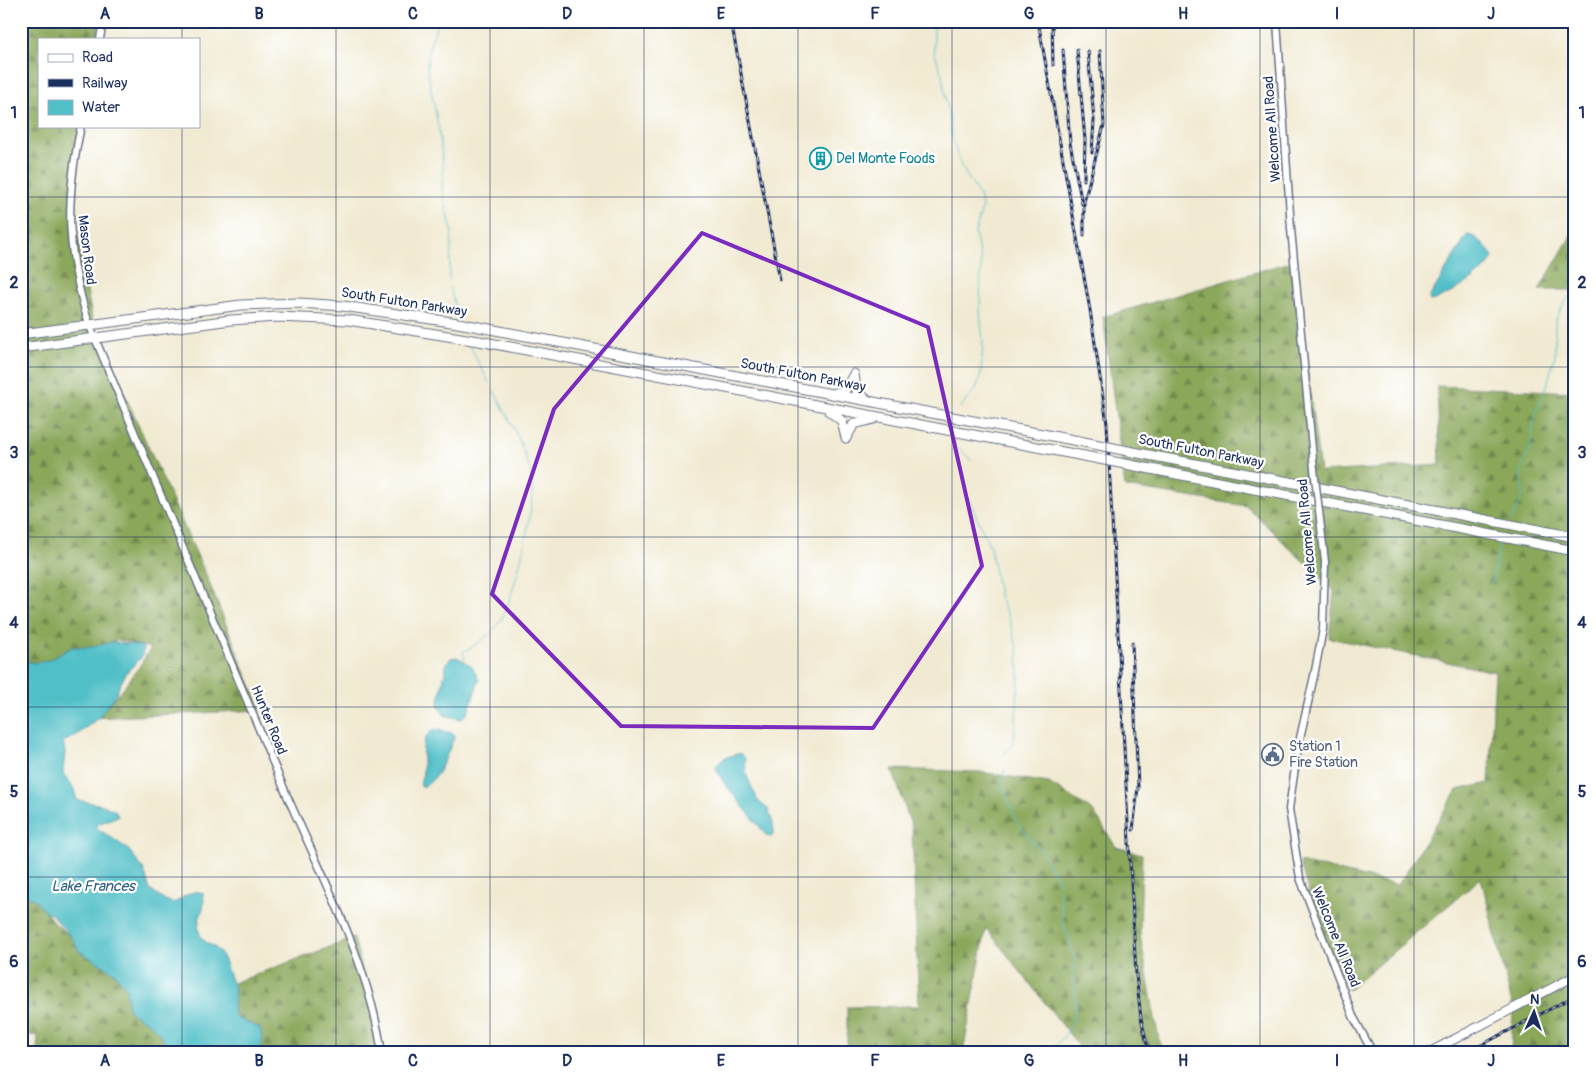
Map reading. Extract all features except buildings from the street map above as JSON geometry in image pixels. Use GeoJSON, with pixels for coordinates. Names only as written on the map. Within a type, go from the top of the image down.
{"type":"FeatureCollection","features":[{"type":"Feature","properties":{"kind":"highway","name":"South Fulton Parkway"},"geometry":{"type":"LineString","coordinates":[[21,334],[259,304],[344,306],[458,323],[1575,537]]}},
{"type":"Feature","properties":{"kind":"highway","name":"South Fulton Parkway"},"geometry":{"type":"LineString","coordinates":[[21,348],[231,320],[277,318],[348,320],[461,338],[1572,550]]}},
{"type":"Feature","properties":{"kind":"highway"},"geometry":{"type":"LineString","coordinates":[[830,395],[845,390],[854,374],[857,393],[872,402]]}},
{"type":"Feature","properties":{"kind":"highway"},"geometry":{"type":"LineString","coordinates":[[806,403],[838,416],[842,421],[846,438],[850,427],[858,422],[887,419]]}},
{"type":"Feature","properties":{"kind":"main road"},"geometry":{"type":"LineString","coordinates":[[1428,1053],[1575,976]]}},
{"type":"Feature","properties":{"kind":"street"},"geometry":{"type":"LineString","coordinates":[[100,38],[103,21]]}},
{"type":"Feature","properties":{"kind":"street","name":"Welcome All Road"},"geometry":{"type":"LineString","coordinates":[[1277,21],[1291,229],[1325,562],[1322,635],[1296,757],[1289,810],[1300,878],[1356,1022],[1373,1053]]}},
{"type":"Feature","properties":{"kind":"street","name":"Mason Road"},"geometry":{"type":"LineString","coordinates":[[81,128],[71,178],[69,212],[75,272],[89,324],[121,400]]}},
{"type":"Feature","properties":{"kind":"street","name":"Hunter Road"},"geometry":{"type":"LineString","coordinates":[[121,400],[286,792],[351,937],[373,1006],[382,1053]]}},
{"type":"Feature","properties":{"kind":"highlighted area"},"geometry":{"type":"Polygon","coordinates":[[[702,233],[928,327],[982,566],[873,728],[621,726],[492,594],[554,409],[702,233]]]}},
{"type":"Feature","properties":{"kind":"green space"},"geometry":{"type":"Polygon","coordinates":[[[21,21],[98,21],[97,38],[38,38],[38,128],[83,128],[70,195],[93,324],[206,575],[261,710],[92,718],[110,703],[125,686],[151,648],[117,640],[90,650],[75,647],[55,664],[21,661],[21,21]]]}},
{"type":"Feature","properties":{"kind":"green space"},"geometry":{"type":"Polygon","coordinates":[[[1575,229],[1575,290],[1539,290],[1575,229]]]}},
{"type":"Feature","properties":{"kind":"green space"},"geometry":{"type":"Polygon","coordinates":[[[1293,261],[1320,472],[1440,465],[1437,386],[1575,392],[1575,1053],[1511,1053],[1513,1008],[1481,878],[1348,990],[1318,926],[1300,862],[1398,885],[1457,790],[1489,783],[1495,672],[1329,638],[1334,591],[1246,506],[1125,487],[1103,317],[1293,261]]]}},
{"type":"Feature","properties":{"kind":"green space"},"geometry":{"type":"Polygon","coordinates":[[[892,769],[980,772],[1049,783],[1093,811],[1116,847],[1142,854],[1140,935],[1159,1040],[1164,1053],[1077,1053],[1078,1045],[986,928],[963,1053],[847,1053],[847,1007],[919,1006],[912,828],[892,769]]]}},
{"type":"Feature","properties":{"kind":"green space"},"geometry":{"type":"Polygon","coordinates":[[[21,882],[37,898],[53,922],[74,939],[88,956],[105,963],[167,1030],[174,1053],[37,1053],[38,1036],[21,1034],[21,882]]]}},
{"type":"Feature","properties":{"kind":"green space"},"geometry":{"type":"Polygon","coordinates":[[[354,938],[382,1053],[259,1053],[258,1037],[229,1013],[233,983],[354,938]]]}},
{"type":"Feature","properties":{"kind":"water"},"geometry":{"type":"Polygon","coordinates":[[[1467,235],[1475,237],[1485,247],[1493,257],[1490,263],[1466,284],[1445,296],[1430,301],[1429,298],[1467,235]]]}},
{"type":"Feature","properties":{"kind":"water","name":"Lake Frances"},"geometry":{"type":"Polygon","coordinates":[[[112,642],[141,646],[144,649],[141,658],[126,673],[114,697],[98,718],[77,735],[63,742],[65,752],[63,773],[74,789],[77,800],[103,805],[116,811],[118,816],[98,824],[97,828],[128,849],[144,870],[150,890],[161,898],[173,903],[194,892],[203,893],[204,905],[198,926],[200,935],[218,950],[223,958],[234,987],[233,1010],[236,1018],[260,1028],[263,1041],[257,1053],[167,1053],[166,1044],[158,1032],[128,1008],[126,988],[114,972],[79,951],[73,939],[51,914],[44,911],[36,901],[21,890],[21,660],[35,663],[49,660],[72,647],[92,647],[112,642]]]}},
{"type":"Feature","properties":{"kind":"water"},"geometry":{"type":"Polygon","coordinates":[[[457,657],[472,666],[479,680],[468,713],[462,719],[444,715],[438,705],[447,662],[451,658],[457,657]]]}},
{"type":"Feature","properties":{"kind":"water"},"geometry":{"type":"Polygon","coordinates":[[[434,729],[452,733],[455,736],[438,773],[433,780],[421,787],[424,743],[429,733],[434,729]]]}},
{"type":"Feature","properties":{"kind":"water"},"geometry":{"type":"Polygon","coordinates":[[[740,753],[745,758],[746,774],[758,801],[768,809],[774,832],[771,837],[767,836],[724,783],[717,770],[716,766],[724,758],[740,753]]]}},
{"type":"Feature","properties":{"kind":"waterway"},"geometry":{"type":"LineString","coordinates":[[438,21],[429,47],[427,68],[439,131],[443,165],[442,190],[452,231],[449,279]]}},
{"type":"Feature","properties":{"kind":"waterway"},"geometry":{"type":"LineString","coordinates":[[934,21],[934,50],[942,75],[953,142],[961,166],[979,195],[982,208],[975,234],[981,260],[980,310],[983,343],[981,374],[976,389],[960,408]]}},
{"type":"Feature","properties":{"kind":"waterway"},"geometry":{"type":"LineString","coordinates":[[450,288],[456,310]]}},
{"type":"Feature","properties":{"kind":"waterway"},"geometry":{"type":"LineString","coordinates":[[1511,521],[1523,496],[1521,470],[1530,448],[1535,414],[1548,381],[1555,355],[1555,321],[1564,303],[1575,288]]}},
{"type":"Feature","properties":{"kind":"waterway"},"geometry":{"type":"LineString","coordinates":[[469,344],[489,383]]}},
{"type":"Feature","properties":{"kind":"waterway"},"geometry":{"type":"LineString","coordinates":[[465,662],[463,652],[489,634],[501,620],[506,610],[517,574],[531,511],[532,483],[530,471],[512,424],[494,391]]}},
{"type":"Feature","properties":{"kind":"waterway"},"geometry":{"type":"LineString","coordinates":[[953,442],[972,461]]}},
{"type":"Feature","properties":{"kind":"waterway"},"geometry":{"type":"LineString","coordinates":[[965,491],[990,547],[1000,599],[1009,618],[1018,651],[1019,678],[1014,744],[1004,755]]}},
{"type":"Feature","properties":{"kind":"waterway"},"geometry":{"type":"LineString","coordinates":[[1492,583],[1500,540]]}},
{"type":"Feature","properties":{"kind":"waterway"},"geometry":{"type":"LineString","coordinates":[[1003,782],[1004,770]]}},
{"type":"Feature","properties":{"kind":"waterway"},"geometry":{"type":"LineString","coordinates":[[1003,786],[1016,820],[1033,843],[1041,849],[1058,881],[1063,923],[1076,961],[1072,974],[1076,1001],[1073,1021],[1063,1038],[1048,1053]]}},
{"type":"Feature","properties":{"kind":"railway"},"geometry":{"type":"LineString","coordinates":[[731,21],[780,280]]}},
{"type":"Feature","properties":{"kind":"railway"},"geometry":{"type":"LineString","coordinates":[[1038,21],[1090,310],[1107,424],[1136,975],[1141,1018],[1149,1053]]}},
{"type":"Feature","properties":{"kind":"railway"},"geometry":{"type":"LineString","coordinates":[[1052,21],[1053,65]]}},
{"type":"Feature","properties":{"kind":"railway"},"geometry":{"type":"LineString","coordinates":[[1063,50],[1070,143],[1082,204]]}},
{"type":"Feature","properties":{"kind":"railway"},"geometry":{"type":"LineString","coordinates":[[1077,50],[1085,140],[1084,180]]}},
{"type":"Feature","properties":{"kind":"railway"},"geometry":{"type":"LineString","coordinates":[[1088,51],[1094,120],[1092,153]]}},
{"type":"Feature","properties":{"kind":"railway"},"geometry":{"type":"LineString","coordinates":[[1084,235],[1084,202],[1104,125],[1100,51]]}},
{"type":"Feature","properties":{"kind":"railway"},"geometry":{"type":"LineString","coordinates":[[1132,643],[1138,787],[1133,830]]}},
{"type":"Feature","properties":{"kind":"railway"},"geometry":{"type":"LineString","coordinates":[[1466,1053],[1575,996]]}},
{"type":"Feature","properties":{"kind":"place","name":"Del Monte Foods"},"geometry":{"type":"Point","coordinates":[820,158]}},
{"type":"Feature","properties":{"kind":"place","name":"Station 1 Fire Station"},"geometry":{"type":"Point","coordinates":[1273,754]}}]}
